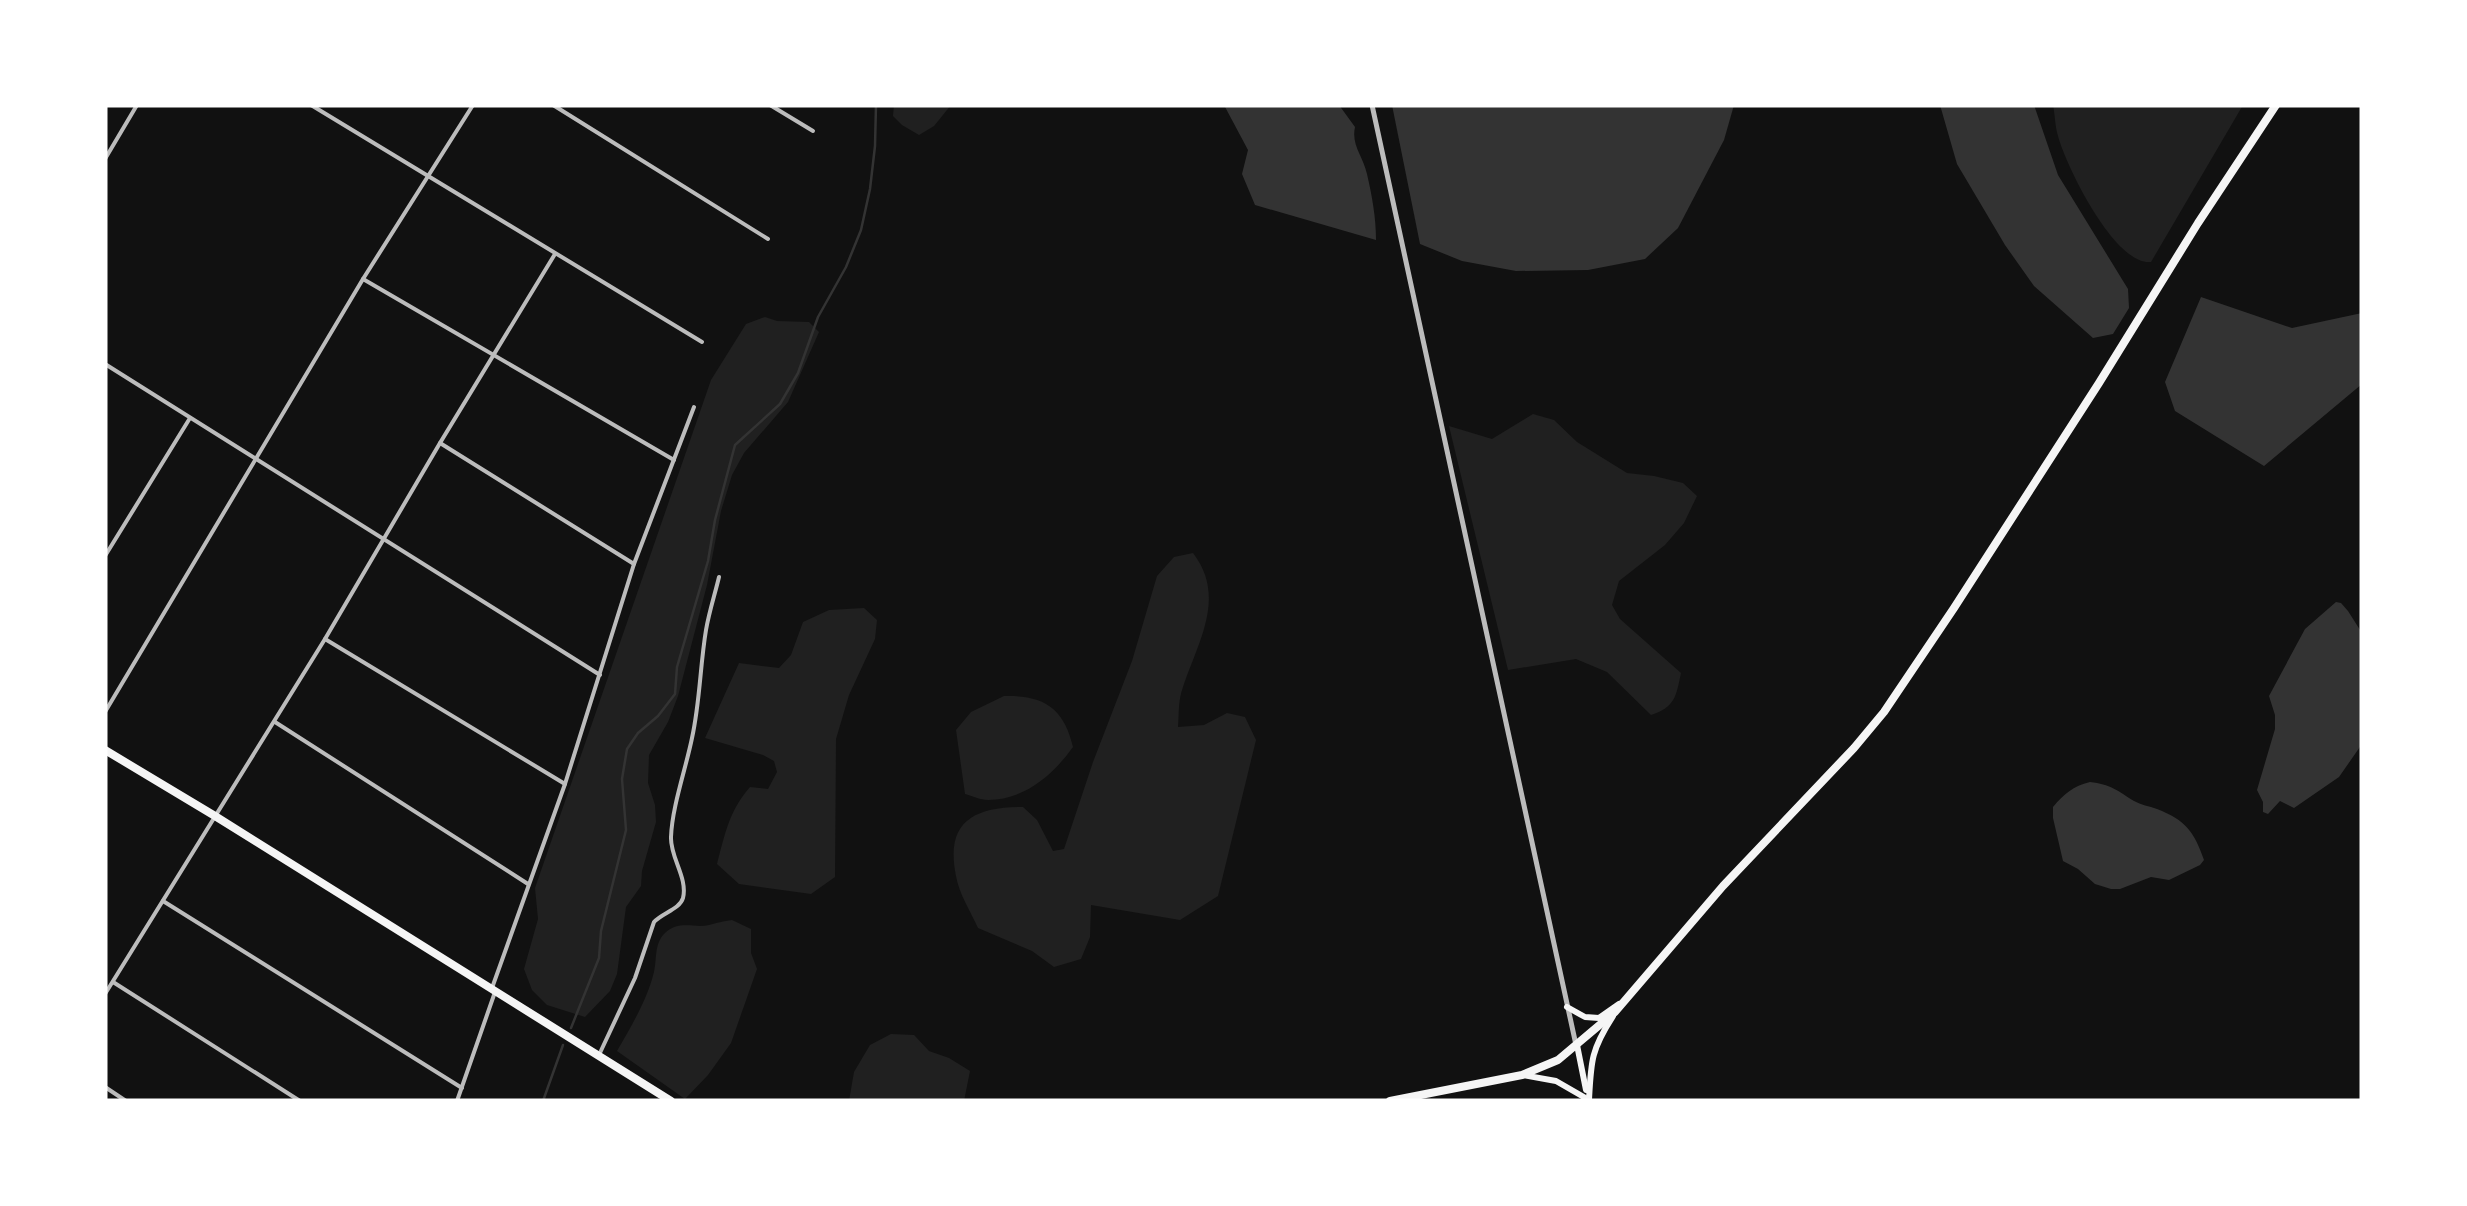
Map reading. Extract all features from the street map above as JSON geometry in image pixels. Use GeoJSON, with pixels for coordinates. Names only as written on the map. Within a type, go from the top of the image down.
{"type":"FeatureCollection","features":[{"type":"Feature","properties":{"kind":"highway"},"geometry":{"type":"LineString","coordinates":[[1390,1101],[1522,1075],[1558,1060],[1616,1012],[1723,886],[1844,759],[1884,712],[1954,608],[2276,105]]}},
{"type":"Feature","properties":{"kind":"highway"},"geometry":{"type":"LineString","coordinates":[[105,750],[672,1101]]}},
{"type":"Feature","properties":{"kind":"main road"},"geometry":{"type":"LineString","coordinates":[[1567,1006],[1585,1017],[1599,1018],[1628,997]]}},
{"type":"Feature","properties":{"kind":"main road"},"geometry":{"type":"LineString","coordinates":[[1589,1100],[1591,1060],[1597,1040],[1616,1012]]}},
{"type":"Feature","properties":{"kind":"main road"},"geometry":{"type":"LineString","coordinates":[[1576,1046],[1589,1100]]}},
{"type":"Feature","properties":{"kind":"main road"},"geometry":{"type":"LineString","coordinates":[[1522,1075],[1556,1081],[1589,1100]]}},
{"type":"Feature","properties":{"kind":"street"},"geometry":{"type":"LineString","coordinates":[[105,159],[137,105]]}},
{"type":"Feature","properties":{"kind":"street"},"geometry":{"type":"LineString","coordinates":[[311,105],[702,342]]}},
{"type":"Feature","properties":{"kind":"street"},"geometry":{"type":"LineString","coordinates":[[105,712],[364,279],[474,105]]}},
{"type":"Feature","properties":{"kind":"street"},"geometry":{"type":"LineString","coordinates":[[553,105],[768,239]]}},
{"type":"Feature","properties":{"kind":"street"},"geometry":{"type":"LineString","coordinates":[[770,105],[813,131]]}},
{"type":"Feature","properties":{"kind":"street"},"geometry":{"type":"LineString","coordinates":[[1372,105],[1576,1046]]}},
{"type":"Feature","properties":{"kind":"street"},"geometry":{"type":"LineString","coordinates":[[105,994],[326,640],[555,254]]}},
{"type":"Feature","properties":{"kind":"street"},"geometry":{"type":"LineString","coordinates":[[364,279],[674,460]]}},
{"type":"Feature","properties":{"kind":"street"},"geometry":{"type":"LineString","coordinates":[[105,364],[600,676]]}},
{"type":"Feature","properties":{"kind":"street"},"geometry":{"type":"LineString","coordinates":[[457,1101],[528,884],[566,784],[634,564],[694,407]]}},
{"type":"Feature","properties":{"kind":"street"},"geometry":{"type":"LineString","coordinates":[[105,556],[190,418]]}},
{"type":"Feature","properties":{"kind":"street"},"geometry":{"type":"LineString","coordinates":[[440,443],[634,564]]}},
{"type":"Feature","properties":{"kind":"street"},"geometry":{"type":"LineString","coordinates":[[598,1056],[635,978],[654,922],[682,900],[683,886],[671,833],[692,737],[706,632],[718,577]]}},
{"type":"Feature","properties":{"kind":"street"},"geometry":{"type":"LineString","coordinates":[[326,640],[566,784]]}},
{"type":"Feature","properties":{"kind":"street"},"geometry":{"type":"LineString","coordinates":[[275,722],[528,884]]}},
{"type":"Feature","properties":{"kind":"street"},"geometry":{"type":"LineString","coordinates":[[163,901],[462,1088]]}},
{"type":"Feature","properties":{"kind":"street"},"geometry":{"type":"LineString","coordinates":[[113,982],[300,1101]]}},
{"type":"Feature","properties":{"kind":"street"},"geometry":{"type":"LineString","coordinates":[[105,1088],[126,1101]]}},
{"type":"Feature","properties":{"kind":"shaded area"},"geometry":{"type":"Polygon","coordinates":[[[894,105],[951,105],[934,126],[919,135],[893,116],[894,105]]]}},
{"type":"Feature","properties":{"kind":"shaded area"},"geometry":{"type":"Polygon","coordinates":[[[1224,105],[1339,105],[1355,127],[1372,198],[1376,240],[1255,205],[1242,174],[1248,150],[1224,105]]]}},
{"type":"Feature","properties":{"kind":"shaded area"},"geometry":{"type":"Polygon","coordinates":[[[1392,105],[1734,105],[1724,140],[1678,228],[1645,259],[1588,270],[1516,271],[1462,261],[1420,244],[1392,105]]]}},
{"type":"Feature","properties":{"kind":"shaded area"},"geometry":{"type":"Polygon","coordinates":[[[1940,105],[2034,105],[2058,175],[2128,289],[2129,308],[2113,334],[2093,338],[2034,286],[1957,164],[1940,105]]]}},
{"type":"Feature","properties":{"kind":"shaded area"},"geometry":{"type":"Polygon","coordinates":[[[2053,105],[2243,105],[2151,262],[2137,259],[2122,248],[2094,212],[2063,150],[2053,105]]]}},
{"type":"Feature","properties":{"kind":"shaded area"},"geometry":{"type":"Polygon","coordinates":[[[2201,297],[2292,328],[2362,313],[2362,384],[2264,466],[2175,411],[2165,382],[2201,297]]]}},
{"type":"Feature","properties":{"kind":"shaded area"},"geometry":{"type":"Polygon","coordinates":[[[765,317],[809,322],[819,332],[788,402],[744,453],[732,475],[678,696],[649,755],[648,783],[656,822],[641,886],[626,907],[617,974],[610,991],[585,1017],[547,1005],[532,990],[524,969],[538,919],[535,888],[711,380],[746,324],[765,317]]]}},
{"type":"Feature","properties":{"kind":"shaded area"},"geometry":{"type":"Polygon","coordinates":[[[1533,414],[1554,420],[1577,442],[1627,473],[1683,483],[1697,496],[1684,523],[1665,545],[1619,581],[1612,605],[1620,619],[1681,673],[1673,700],[1659,712],[1651,715],[1607,672],[1576,659],[1508,670],[1449,426],[1492,439],[1533,414]]]}},
{"type":"Feature","properties":{"kind":"shaded area"},"geometry":{"type":"Polygon","coordinates":[[[1193,553],[1203,570],[1209,603],[1202,636],[1181,692],[1178,727],[1204,725],[1227,713],[1245,717],[1256,740],[1218,896],[1180,920],[1091,905],[1090,937],[1081,959],[1054,967],[1032,951],[978,928],[958,883],[954,858],[959,830],[967,821],[990,810],[1023,807],[1037,820],[1053,851],[1064,849],[1132,661],[1157,576],[1174,557],[1193,553]]]}},
{"type":"Feature","properties":{"kind":"shaded area"},"geometry":{"type":"Polygon","coordinates":[[[2336,602],[2348,611],[2362,633],[2362,744],[2339,777],[2294,808],[2280,801],[2268,814],[2263,812],[2257,790],[2275,729],[2269,696],[2305,629],[2336,602]]]}},
{"type":"Feature","properties":{"kind":"shaded area"},"geometry":{"type":"Polygon","coordinates":[[[864,608],[877,620],[875,639],[849,695],[836,739],[835,877],[811,894],[739,884],[717,864],[729,823],[750,787],[768,789],[777,772],[774,761],[763,755],[705,738],[739,663],[779,668],[791,655],[803,622],[829,610],[864,608]]]}},
{"type":"Feature","properties":{"kind":"shaded area"},"geometry":{"type":"Polygon","coordinates":[[[1004,696],[1030,698],[1050,706],[1064,722],[1073,747],[1047,776],[1014,796],[988,800],[965,794],[956,730],[971,712],[1004,696]]]}},
{"type":"Feature","properties":{"kind":"shaded area"},"geometry":{"type":"Polygon","coordinates":[[[2090,782],[2108,786],[2182,822],[2204,860],[2169,880],[2151,877],[2120,889],[2095,884],[2063,861],[2053,818],[2053,807],[2061,798],[2090,782]]]}},
{"type":"Feature","properties":{"kind":"shaded area"},"geometry":{"type":"Polygon","coordinates":[[[732,920],[751,929],[751,953],[757,969],[731,1043],[685,1099],[617,1051],[639,1012],[664,934],[681,926],[732,920]]]}},
{"type":"Feature","properties":{"kind":"shaded area"},"geometry":{"type":"Polygon","coordinates":[[[891,1034],[914,1035],[929,1051],[970,1071],[964,1101],[849,1101],[854,1072],[870,1045],[891,1034]]]}},
{"type":"Feature","properties":{"kind":"waterway"},"geometry":{"type":"LineString","coordinates":[[571,1028],[599,958],[601,931],[626,830],[622,779],[627,749],[675,694],[677,667],[708,561],[735,445],[780,404],[798,373],[818,317],[861,230],[870,189],[876,105]]}},
{"type":"Feature","properties":{"kind":"waterway"},"geometry":{"type":"LineString","coordinates":[[543,1101],[563,1045]]}}]}
